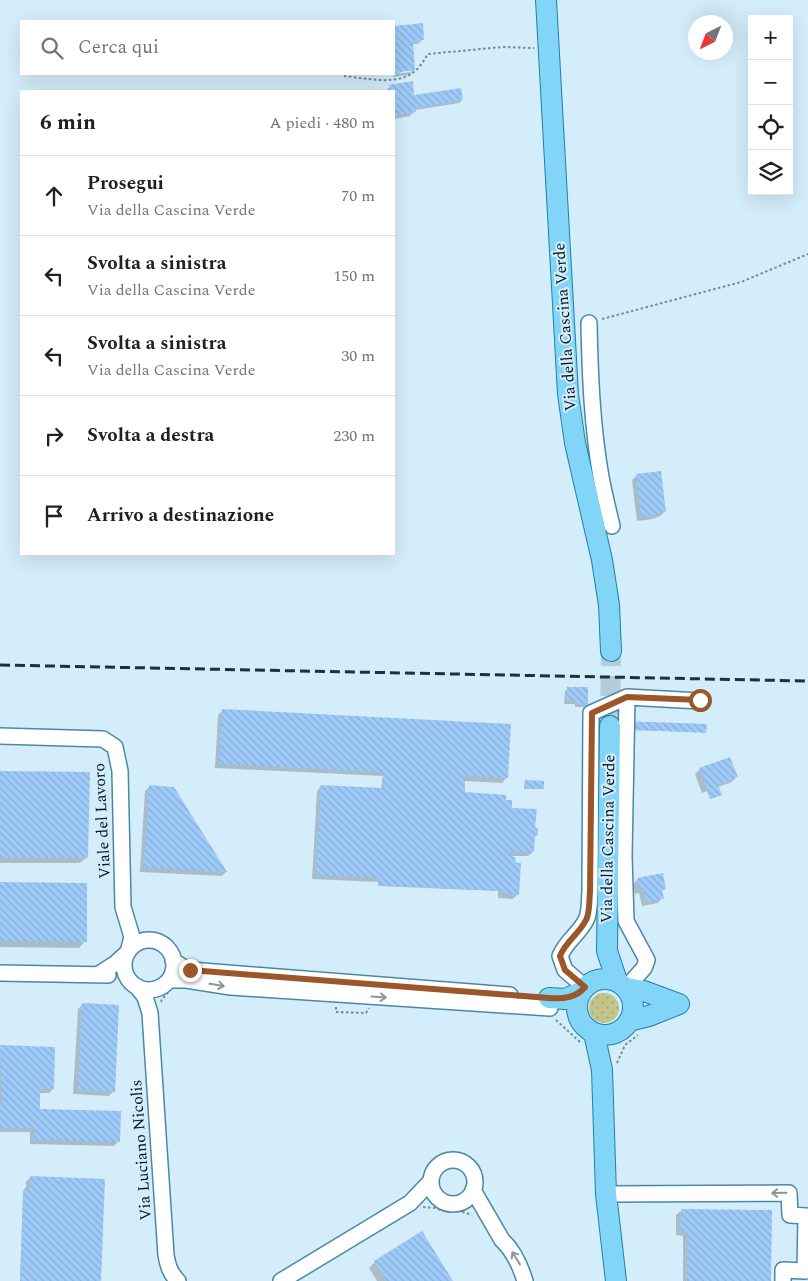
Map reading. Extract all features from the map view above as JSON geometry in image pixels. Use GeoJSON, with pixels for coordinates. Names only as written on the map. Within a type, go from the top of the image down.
{"type":"FeatureCollection","features":[{"type":"Feature","properties":{"kind":"main road","name":"Via della Cascina Verde"},"geometry":{"type":"LineString","coordinates":[[546,0],[568,394],[575,443],[602,560],[609,604],[611,651]]}},
{"type":"Feature","properties":{"kind":"main road","name":"Via della Cascina Verde"},"geometry":{"type":"LineString","coordinates":[[607,952],[610,726]]}},
{"type":"Feature","properties":{"kind":"main road"},"geometry":{"type":"LineString","coordinates":[[607,952],[623,986],[632,998],[633,1006],[629,1028],[609,1069],[606,1194],[616,1281]]}},
{"type":"Feature","properties":{"kind":"main road"},"geometry":{"type":"LineString","coordinates":[[607,952],[578,1000],[577,1009],[589,1040],[609,1069]]}},
{"type":"Feature","properties":{"kind":"main road"},"geometry":{"type":"LineString","coordinates":[[551,1008],[602,979],[679,1004],[649,1016],[629,1028],[601,1034],[589,1040]]}},
{"type":"Feature","properties":{"kind":"main road"},"geometry":{"type":"LineString","coordinates":[[551,1008],[568,1011],[579,1017]]}},
{"type":"Feature","properties":{"kind":"street"},"geometry":{"type":"LineString","coordinates":[[589,323],[590,368],[596,442],[601,477],[612,526]]}},
{"type":"Feature","properties":{"kind":"street"},"geometry":{"type":"LineString","coordinates":[[623,986],[644,968],[646,960],[626,921],[624,856],[627,697]]}},
{"type":"Feature","properties":{"kind":"street","name":"Via della Cascina Verde"},"geometry":{"type":"LineString","coordinates":[[587,987],[565,970],[560,956],[567,943],[579,932],[587,918],[590,892],[592,713],[627,697],[700,700]]}},
{"type":"Feature","properties":{"kind":"street","name":"Viale del Lavoro"},"geometry":{"type":"LineString","coordinates":[[0,736],[103,738],[115,747],[120,771],[123,908],[132,937],[128,952]]}},
{"type":"Feature","properties":{"kind":"street"},"geometry":{"type":"LineString","coordinates":[[127,922],[138,933],[149,940],[165,946],[170,953],[173,961],[169,986]]}},
{"type":"Feature","properties":{"kind":"street"},"geometry":{"type":"LineString","coordinates":[[99,974],[116,963],[133,946],[149,940]]}},
{"type":"Feature","properties":{"kind":"street"},"geometry":{"type":"LineString","coordinates":[[128,952],[124,960],[124,968],[126,976],[135,985]]}},
{"type":"Feature","properties":{"kind":"street"},"geometry":{"type":"LineString","coordinates":[[173,961],[190,970],[551,1008]]}},
{"type":"Feature","properties":{"kind":"street"},"geometry":{"type":"LineString","coordinates":[[0,973],[99,974],[118,976],[146,990],[169,986],[186,980],[231,987],[551,1008]]}},
{"type":"Feature","properties":{"kind":"street","name":"Via Luciano Nicolis"},"geometry":{"type":"LineString","coordinates":[[135,985],[145,997],[150,1013],[166,1255],[172,1276],[178,1281]]}},
{"type":"Feature","properties":{"kind":"street","name":"Via Luciano Nicolis"},"geometry":{"type":"LineString","coordinates":[[150,1013],[153,999],[169,986]]}},
{"type":"Feature","properties":{"kind":"street"},"geometry":{"type":"LineString","coordinates":[[416,1205],[439,1165],[452,1160],[459,1161],[466,1164],[474,1176],[468,1196],[450,1204],[440,1199],[433,1192],[431,1181]]}},
{"type":"Feature","properties":{"kind":"street"},"geometry":{"type":"LineString","coordinates":[[606,1194],[789,1193],[790,1215],[806,1216],[805,1271],[783,1270],[783,1281]]}},
{"type":"Feature","properties":{"kind":"street"},"geometry":{"type":"LineString","coordinates":[[468,1196],[484,1208],[482,1218],[509,1246],[521,1266],[525,1281]]}},
{"type":"Feature","properties":{"kind":"street"},"geometry":{"type":"LineString","coordinates":[[281,1281],[416,1205],[440,1199]]}},
{"type":"Feature","properties":{"kind":"path"},"geometry":{"type":"LineString","coordinates":[[344,76],[390,80],[408,76],[419,68],[428,54],[502,47],[549,48]]}},
{"type":"Feature","properties":{"kind":"path"},"geometry":{"type":"LineString","coordinates":[[589,323],[741,282],[808,254]]}},
{"type":"Feature","properties":{"kind":"path"},"geometry":{"type":"LineString","coordinates":[[150,1013],[159,1012],[162,1000],[169,986]]}},
{"type":"Feature","properties":{"kind":"path"},"geometry":{"type":"LineString","coordinates":[[336,1005],[336,1012],[366,1013],[370,1005]]}},
{"type":"Feature","properties":{"kind":"path"},"geometry":{"type":"LineString","coordinates":[[551,1008],[589,1040]]}},
{"type":"Feature","properties":{"kind":"path"},"geometry":{"type":"LineString","coordinates":[[609,1069],[625,1045],[629,1028]]}},
{"type":"Feature","properties":{"kind":"path"},"geometry":{"type":"LineString","coordinates":[[416,1205],[447,1212],[460,1211],[482,1218]]}},
{"type":"Feature","properties":{"kind":"green space"},"geometry":{"type":"Polygon","coordinates":[[[604,993],[615,997],[619,1008],[615,1019],[604,1023],[593,1019],[589,1008],[593,997],[604,993]]]}},
{"type":"Feature","properties":{"kind":"building"},"geometry":{"type":"Polygon","coordinates":[[[423,23],[424,40],[413,41],[415,70],[400,72],[401,76],[393,76],[395,75],[395,26],[423,23]]]}},
{"type":"Feature","properties":{"kind":"building"},"geometry":{"type":"Polygon","coordinates":[[[413,81],[414,95],[461,88],[463,100],[416,108],[416,112],[395,116],[395,90],[390,90],[389,85],[413,81]]]}},
{"type":"Feature","properties":{"kind":"building"},"geometry":{"type":"Polygon","coordinates":[[[661,471],[666,512],[658,513],[659,515],[641,517],[636,474],[661,471]]]}},
{"type":"Feature","properties":{"kind":"building"},"geometry":{"type":"Polygon","coordinates":[[[567,687],[588,687],[588,705],[577,704],[577,701],[567,701],[567,687]]]}},
{"type":"Feature","properties":{"kind":"building"},"geometry":{"type":"Polygon","coordinates":[[[222,709],[511,724],[508,778],[465,776],[465,792],[506,795],[506,800],[512,800],[512,808],[537,809],[535,827],[538,829],[538,835],[535,836],[534,852],[510,852],[510,855],[516,858],[517,863],[521,863],[519,895],[502,894],[502,891],[378,885],[378,878],[316,875],[321,785],[382,788],[383,772],[219,764],[222,709]]]}},
{"type":"Feature","properties":{"kind":"building"},"geometry":{"type":"Polygon","coordinates":[[[621,721],[707,724],[706,733],[621,729],[621,721]]]}},
{"type":"Feature","properties":{"kind":"building"},"geometry":{"type":"Polygon","coordinates":[[[730,757],[738,777],[718,785],[722,795],[711,799],[699,768],[730,757]]]}},
{"type":"Feature","properties":{"kind":"building"},"geometry":{"type":"Polygon","coordinates":[[[0,771],[90,772],[88,858],[0,857],[0,771]]]}},
{"type":"Feature","properties":{"kind":"building"},"geometry":{"type":"Polygon","coordinates":[[[525,780],[544,781],[544,789],[524,789],[525,780]]]}},
{"type":"Feature","properties":{"kind":"building"},"geometry":{"type":"Polygon","coordinates":[[[149,785],[174,787],[227,872],[144,868],[149,785]]]}},
{"type":"Feature","properties":{"kind":"building"},"geometry":{"type":"Polygon","coordinates":[[[663,873],[666,889],[662,890],[664,899],[646,902],[643,889],[639,890],[637,878],[663,873]]]}},
{"type":"Feature","properties":{"kind":"building"},"geometry":{"type":"Polygon","coordinates":[[[0,882],[87,883],[87,942],[0,941],[0,882]]]}},
{"type":"Feature","properties":{"kind":"building"},"geometry":{"type":"Polygon","coordinates":[[[82,1003],[119,1005],[115,1092],[78,1090],[82,1003]]]}},
{"type":"Feature","properties":{"kind":"building"},"geometry":{"type":"Polygon","coordinates":[[[0,1045],[55,1047],[54,1089],[40,1089],[40,1109],[121,1111],[120,1142],[34,1140],[34,1128],[0,1128],[0,1105],[2,1105],[0,1045]]]}},
{"type":"Feature","properties":{"kind":"building"},"geometry":{"type":"Polygon","coordinates":[[[30,1176],[105,1179],[101,1281],[20,1281],[24,1188],[30,1189],[30,1176]]]}},
{"type":"Feature","properties":{"kind":"building"},"geometry":{"type":"Polygon","coordinates":[[[681,1209],[772,1210],[771,1281],[687,1281],[687,1231],[680,1231],[681,1209]]]}},
{"type":"Feature","properties":{"kind":"building"},"geometry":{"type":"Polygon","coordinates":[[[422,1231],[453,1281],[387,1281],[374,1261],[422,1231]]]}},
{"type":"Feature","properties":{"kind":"tunnel"},"geometry":{"type":"LineString","coordinates":[[610,726],[611,651]]}},
{"type":"Feature","properties":{"kind":"railway"},"geometry":{"type":"LineString","coordinates":[[0,665],[808,681]]}},
{"type":"Feature","properties":{"kind":"route"},"geometry":{"type":"LineString","coordinates":[[190,970],[565,999],[581,992],[585,987],[565,970],[560,956],[562,950],[579,932],[587,918],[590,892],[592,713],[627,697],[700,700]]}}]}
